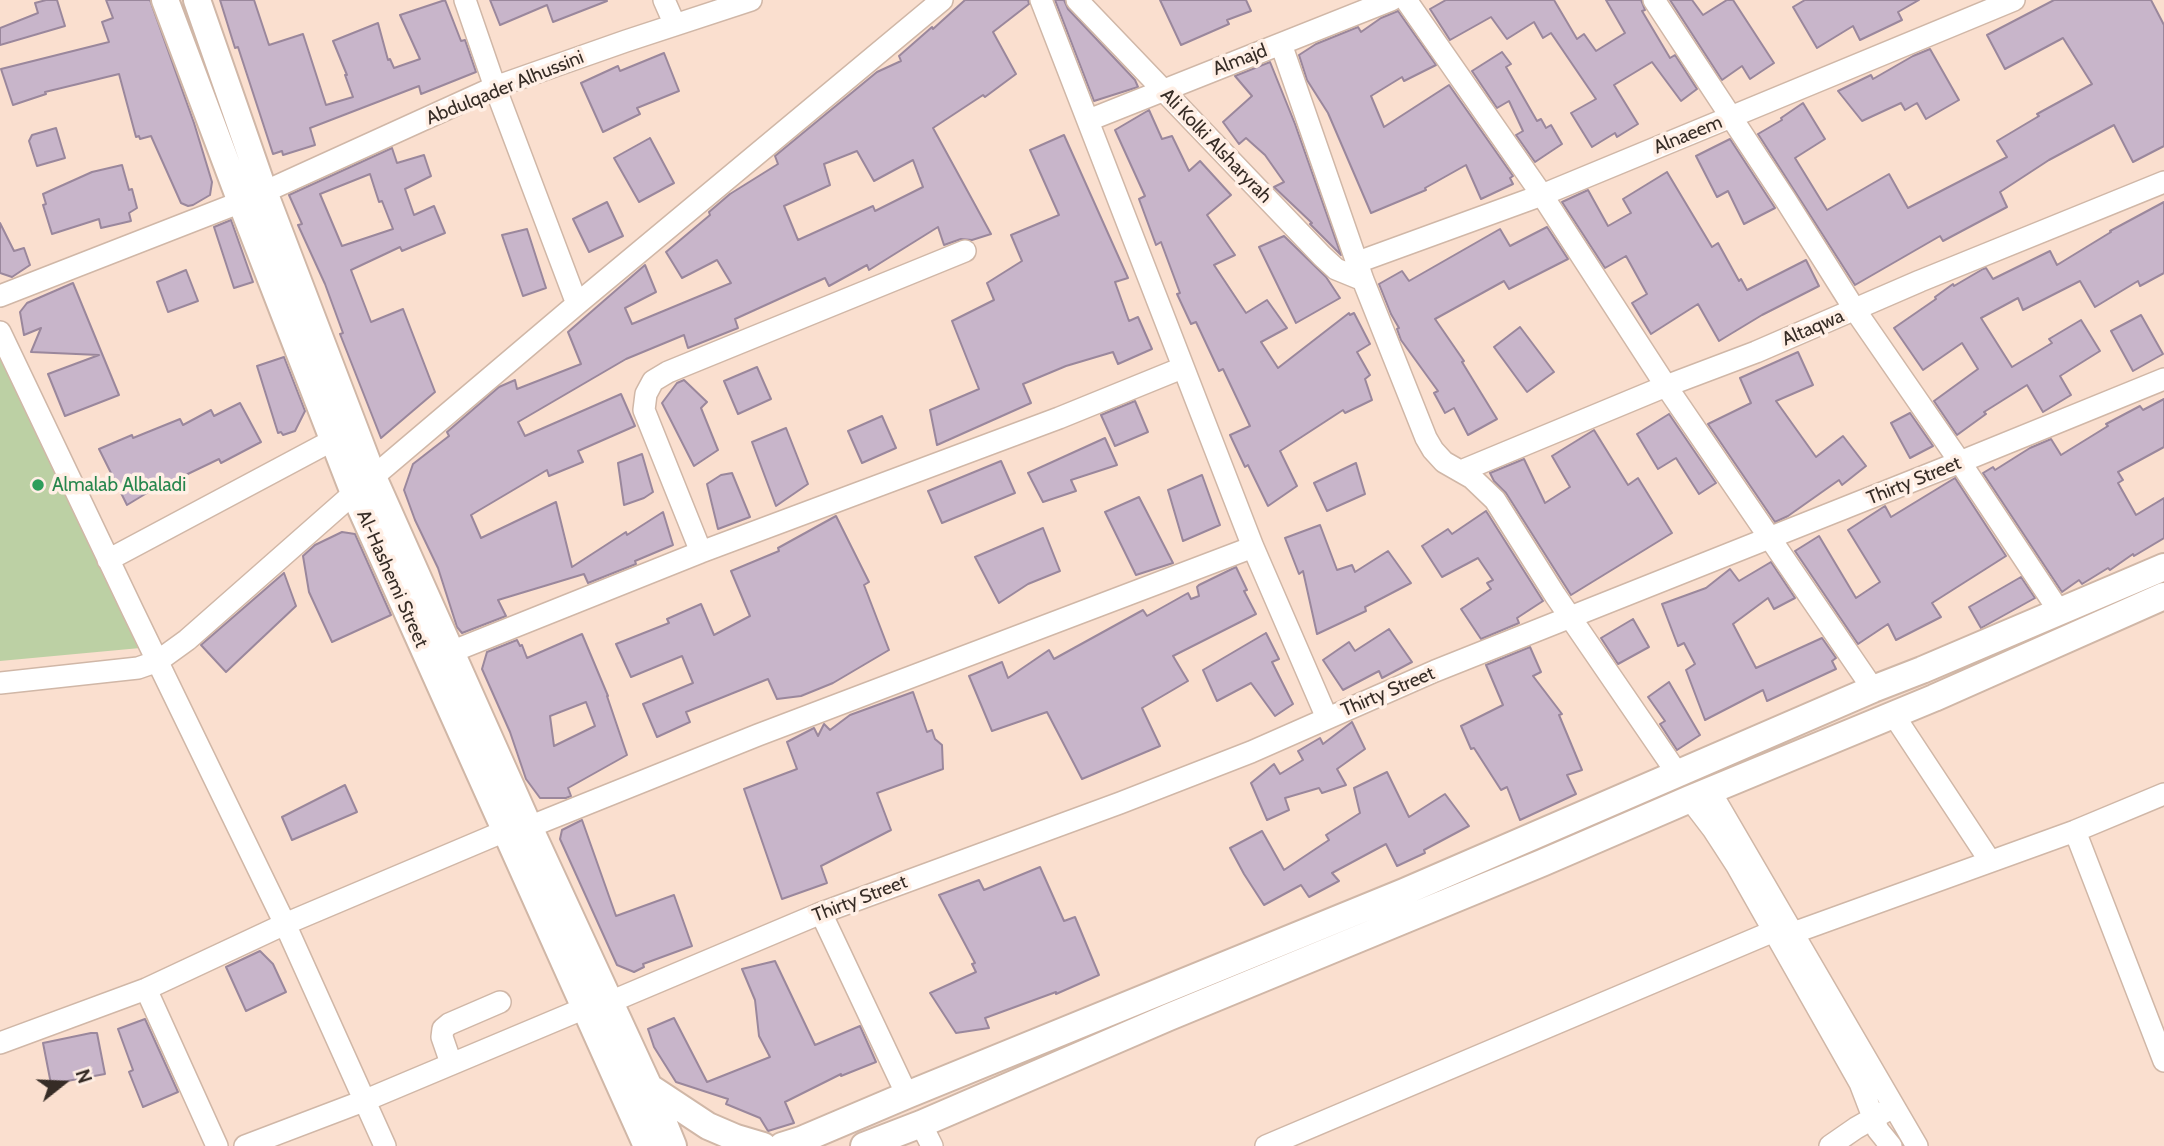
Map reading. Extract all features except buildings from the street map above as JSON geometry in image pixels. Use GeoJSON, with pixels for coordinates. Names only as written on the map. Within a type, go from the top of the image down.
{"type":"FeatureCollection","features":[{"type":"Feature","properties":{"kind":"main road","name":"Al-Hashemi Street"},"geometry":{"type":"LineString","coordinates":[[165,0],[253,197],[363,485],[636,1089],[673,1146]]}},
{"type":"Feature","properties":{"kind":"main road","name":"Al-Hashemi Street"},"geometry":{"type":"LineString","coordinates":[[197,0],[253,197],[333,440],[363,485],[451,652],[517,829]]}},
{"type":"Feature","properties":{"kind":"main road"},"geometry":{"type":"LineString","coordinates":[[863,1146],[926,1135],[1169,1017],[1269,976],[1409,903],[1677,773],[2164,567]]}},
{"type":"Feature","properties":{"kind":"main road"},"geometry":{"type":"LineString","coordinates":[[782,1146],[907,1095],[1409,903],[1542,863],[1934,698],[2164,596]]}},
{"type":"Feature","properties":{"kind":"main road"},"geometry":{"type":"LineString","coordinates":[[1922,670],[1934,698]]}},
{"type":"Feature","properties":{"kind":"main road","name":"Al-Hashemi Street"},"geometry":{"type":"LineString","coordinates":[[636,1089],[647,1146]]}},
{"type":"Feature","properties":{"kind":"main road"},"geometry":{"type":"LineString","coordinates":[[631,1146],[636,1089],[708,1126],[763,1146]]}},
{"type":"Feature","properties":{"kind":"street"},"geometry":{"type":"LineString","coordinates":[[465,0],[495,88],[577,304]]}},
{"type":"Feature","properties":{"kind":"street"},"geometry":{"type":"LineString","coordinates":[[664,0],[675,25]]}},
{"type":"Feature","properties":{"kind":"street","name":"Abdulqader Alhussini"},"geometry":{"type":"LineString","coordinates":[[0,296],[253,197],[495,88],[751,0]]}},
{"type":"Feature","properties":{"kind":"street"},"geometry":{"type":"LineString","coordinates":[[0,683],[129,669],[158,662],[187,640],[363,485],[577,304],[942,0]]}},
{"type":"Feature","properties":{"kind":"street"},"geometry":{"type":"LineString","coordinates":[[1041,0],[1253,547],[1328,718]]}},
{"type":"Feature","properties":{"kind":"street","name":"Ali Kolki Alsharyrah"},"geometry":{"type":"LineString","coordinates":[[1077,0],[1322,256],[1336,269],[1360,271]]}},
{"type":"Feature","properties":{"kind":"street","name":"Almajd"},"geometry":{"type":"LineString","coordinates":[[1089,120],[1391,0]]}},
{"type":"Feature","properties":{"kind":"street"},"geometry":{"type":"LineString","coordinates":[[1406,0],[1542,195],[1666,386],[1873,688]]}},
{"type":"Feature","properties":{"kind":"street"},"geometry":{"type":"LineString","coordinates":[[1654,0],[1855,310],[2059,611]]}},
{"type":"Feature","properties":{"kind":"street","name":"Alnaeem"},"geometry":{"type":"LineString","coordinates":[[1360,271],[2014,0]]}},
{"type":"Feature","properties":{"kind":"street"},"geometry":{"type":"LineString","coordinates":[[1281,44],[1360,271],[1426,438],[1444,462],[1482,486],[1495,500],[1570,618],[1677,773]]}},
{"type":"Feature","properties":{"kind":"street","name":"Altaqwa"},"geometry":{"type":"LineString","coordinates":[[1461,471],[1666,386],[1756,352],[2067,220],[2164,182]]}},
{"type":"Feature","properties":{"kind":"street"},"geometry":{"type":"LineString","coordinates":[[701,552],[644,410],[646,394],[653,381],[668,372],[965,251]]}},
{"type":"Feature","properties":{"kind":"street"},"geometry":{"type":"LineString","coordinates":[[0,332],[285,924],[385,1146]]}},
{"type":"Feature","properties":{"kind":"street"},"geometry":{"type":"LineString","coordinates":[[451,652],[701,552],[1059,418],[1182,368]]}},
{"type":"Feature","properties":{"kind":"street","name":"Thirty Street"},"geometry":{"type":"LineString","coordinates":[[245,1146],[366,1100],[821,913],[1251,752],[1434,671],[1960,463],[2164,379]]}},
{"type":"Feature","properties":{"kind":"street"},"geometry":{"type":"LineString","coordinates":[[108,560],[333,440]]}},
{"type":"Feature","properties":{"kind":"street"},"geometry":{"type":"LineString","coordinates":[[0,1044],[146,989],[285,924],[517,829],[1253,547]]}},
{"type":"Feature","properties":{"kind":"street"},"geometry":{"type":"LineString","coordinates":[[1893,715],[1990,861]]}},
{"type":"Feature","properties":{"kind":"street"},"geometry":{"type":"LineString","coordinates":[[1266,1146],[1783,932],[2075,831],[2164,794]]}},
{"type":"Feature","properties":{"kind":"street"},"geometry":{"type":"LineString","coordinates":[[1700,795],[1713,829],[1783,932],[1912,1137],[1880,1144],[1874,1117],[1860,1083],[1783,932]]}},
{"type":"Feature","properties":{"kind":"street"},"geometry":{"type":"LineString","coordinates":[[2075,831],[2164,1061]]}},
{"type":"Feature","properties":{"kind":"street"},"geometry":{"type":"LineString","coordinates":[[821,913],[907,1095]]}},
{"type":"Feature","properties":{"kind":"street"},"geometry":{"type":"LineString","coordinates":[[146,989],[217,1146]]}},
{"type":"Feature","properties":{"kind":"street"},"geometry":{"type":"LineString","coordinates":[[451,1063],[442,1037],[446,1026],[500,1002]]}},
{"type":"Feature","properties":{"kind":"street"},"geometry":{"type":"LineString","coordinates":[[1830,1146],[1894,1106]]}},
{"type":"Feature","properties":{"kind":"green space","name":"Almalab Albaladi"},"geometry":{"type":"Polygon","coordinates":[[[0,324],[151,647],[0,661],[0,324]]]}},
{"type":"Feature","properties":{"kind":"place","name":"Almalab Albaladi"},"geometry":{"type":"Point","coordinates":[38,485]}}]}
